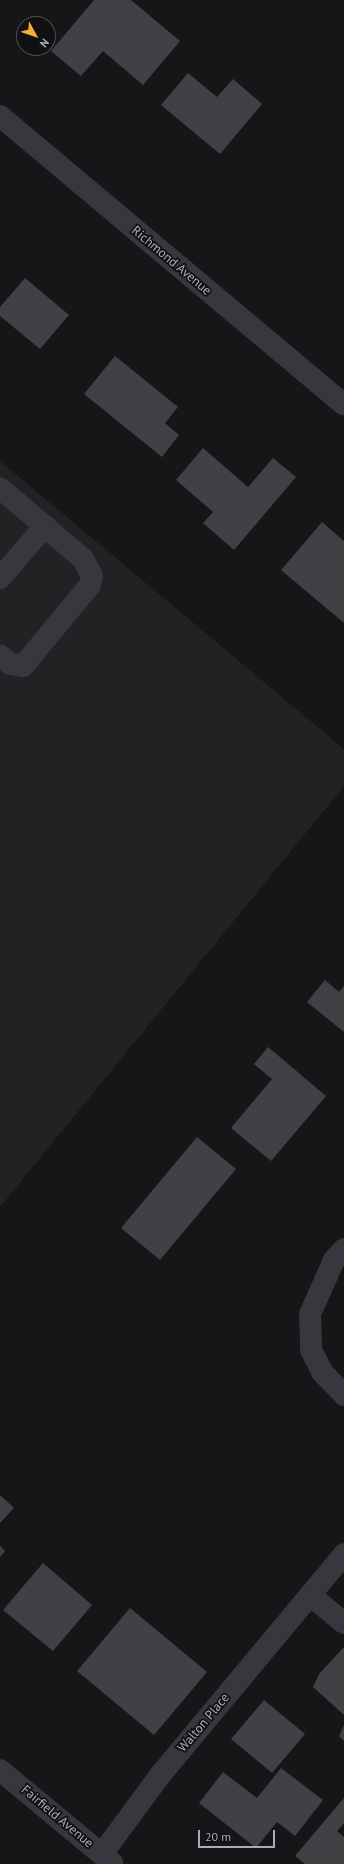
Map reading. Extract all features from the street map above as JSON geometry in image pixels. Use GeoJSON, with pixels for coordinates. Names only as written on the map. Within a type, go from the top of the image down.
{"type":"FeatureCollection","features":[{"type":"Feature","properties":{"kind":"street","name":"Richmond Avenue"},"geometry":{"type":"LineString","coordinates":[[0,116],[344,405]]}},
{"type":"Feature","properties":{"kind":"street"},"geometry":{"type":"LineString","coordinates":[[0,488],[83,559],[91,569],[90,585],[23,666],[10,664],[0,655]]}},
{"type":"Feature","properties":{"kind":"street"},"geometry":{"type":"LineString","coordinates":[[0,578],[44,526]]}},
{"type":"Feature","properties":{"kind":"street"},"geometry":{"type":"LineString","coordinates":[[344,1249],[334,1260],[310,1314],[311,1350],[322,1372],[344,1396]]}},
{"type":"Feature","properties":{"kind":"street","name":"Walton Place"},"geometry":{"type":"LineString","coordinates":[[107,1859],[162,1774],[344,1554]]}},
{"type":"Feature","properties":{"kind":"street"},"geometry":{"type":"LineString","coordinates":[[310,1595],[344,1623]]}},
{"type":"Feature","properties":{"kind":"street","name":"Fairfield Avenue"},"geometry":{"type":"LineString","coordinates":[[0,1770],[107,1859]]}},
{"type":"Feature","properties":{"kind":"shaded area"},"geometry":{"type":"Polygon","coordinates":[[[0,461],[344,749],[344,786],[0,1207],[0,461]]]}},
{"type":"Feature","properties":{"kind":"building"},"geometry":{"type":"Polygon","coordinates":[[[94,0],[131,0],[180,41],[143,85],[103,51],[81,76],[56,55],[56,45],[94,0]]]}},
{"type":"Feature","properties":{"kind":"building"},"geometry":{"type":"Polygon","coordinates":[[[188,73],[217,97],[233,79],[262,104],[220,154],[161,105],[188,73]]]}},
{"type":"Feature","properties":{"kind":"building"},"geometry":{"type":"Polygon","coordinates":[[[25,278],[69,315],[40,349],[0,316],[0,307],[25,278]]]}},
{"type":"Feature","properties":{"kind":"building"},"geometry":{"type":"Polygon","coordinates":[[[115,356],[178,407],[165,423],[179,435],[162,457],[84,394],[115,356]]]}},
{"type":"Feature","properties":{"kind":"building"},"geometry":{"type":"Polygon","coordinates":[[[203,448],[248,487],[273,458],[296,477],[234,550],[203,523],[213,512],[176,480],[203,448]]]}},
{"type":"Feature","properties":{"kind":"building"},"geometry":{"type":"Polygon","coordinates":[[[322,522],[344,541],[344,623],[281,570],[322,522]]]}},
{"type":"Feature","properties":{"kind":"building"},"geometry":{"type":"Polygon","coordinates":[[[325,980],[339,992],[344,986],[344,1032],[307,1002],[325,980]]]}},
{"type":"Feature","properties":{"kind":"building"},"geometry":{"type":"Polygon","coordinates":[[[268,1047],[326,1096],[271,1161],[231,1128],[272,1079],[254,1064],[268,1047]]]}},
{"type":"Feature","properties":{"kind":"building"},"geometry":{"type":"Polygon","coordinates":[[[197,1137],[236,1169],[160,1260],[121,1228],[197,1137]]]}},
{"type":"Feature","properties":{"kind":"building"},"geometry":{"type":"Polygon","coordinates":[[[0,1495],[14,1508],[0,1523],[0,1495]]]}},
{"type":"Feature","properties":{"kind":"building"},"geometry":{"type":"Polygon","coordinates":[[[0,1546],[5,1551],[0,1557],[0,1546]]]}},
{"type":"Feature","properties":{"kind":"building"},"geometry":{"type":"Polygon","coordinates":[[[43,1563],[92,1605],[53,1651],[3,1610],[43,1563]]]}},
{"type":"Feature","properties":{"kind":"building"},"geometry":{"type":"Polygon","coordinates":[[[130,1608],[207,1672],[154,1735],[77,1671],[130,1608]]]}},
{"type":"Feature","properties":{"kind":"building"},"geometry":{"type":"Polygon","coordinates":[[[344,1647],[344,1715],[313,1687],[319,1674],[344,1647]]]}},
{"type":"Feature","properties":{"kind":"building"},"geometry":{"type":"Polygon","coordinates":[[[264,1700],[305,1734],[272,1773],[231,1739],[264,1700]]]}},
{"type":"Feature","properties":{"kind":"building"},"geometry":{"type":"Polygon","coordinates":[[[344,1725],[344,1741],[339,1736],[344,1725]]]}},
{"type":"Feature","properties":{"kind":"building"},"geometry":{"type":"Polygon","coordinates":[[[281,1768],[323,1800],[295,1836],[277,1822],[256,1848],[199,1803],[223,1772],[257,1798],[281,1768]]]}},
{"type":"Feature","properties":{"kind":"building"},"geometry":{"type":"Polygon","coordinates":[[[344,1798],[344,1823],[337,1831],[344,1837],[344,1864],[305,1864],[295,1856],[344,1798]]]}}]}
